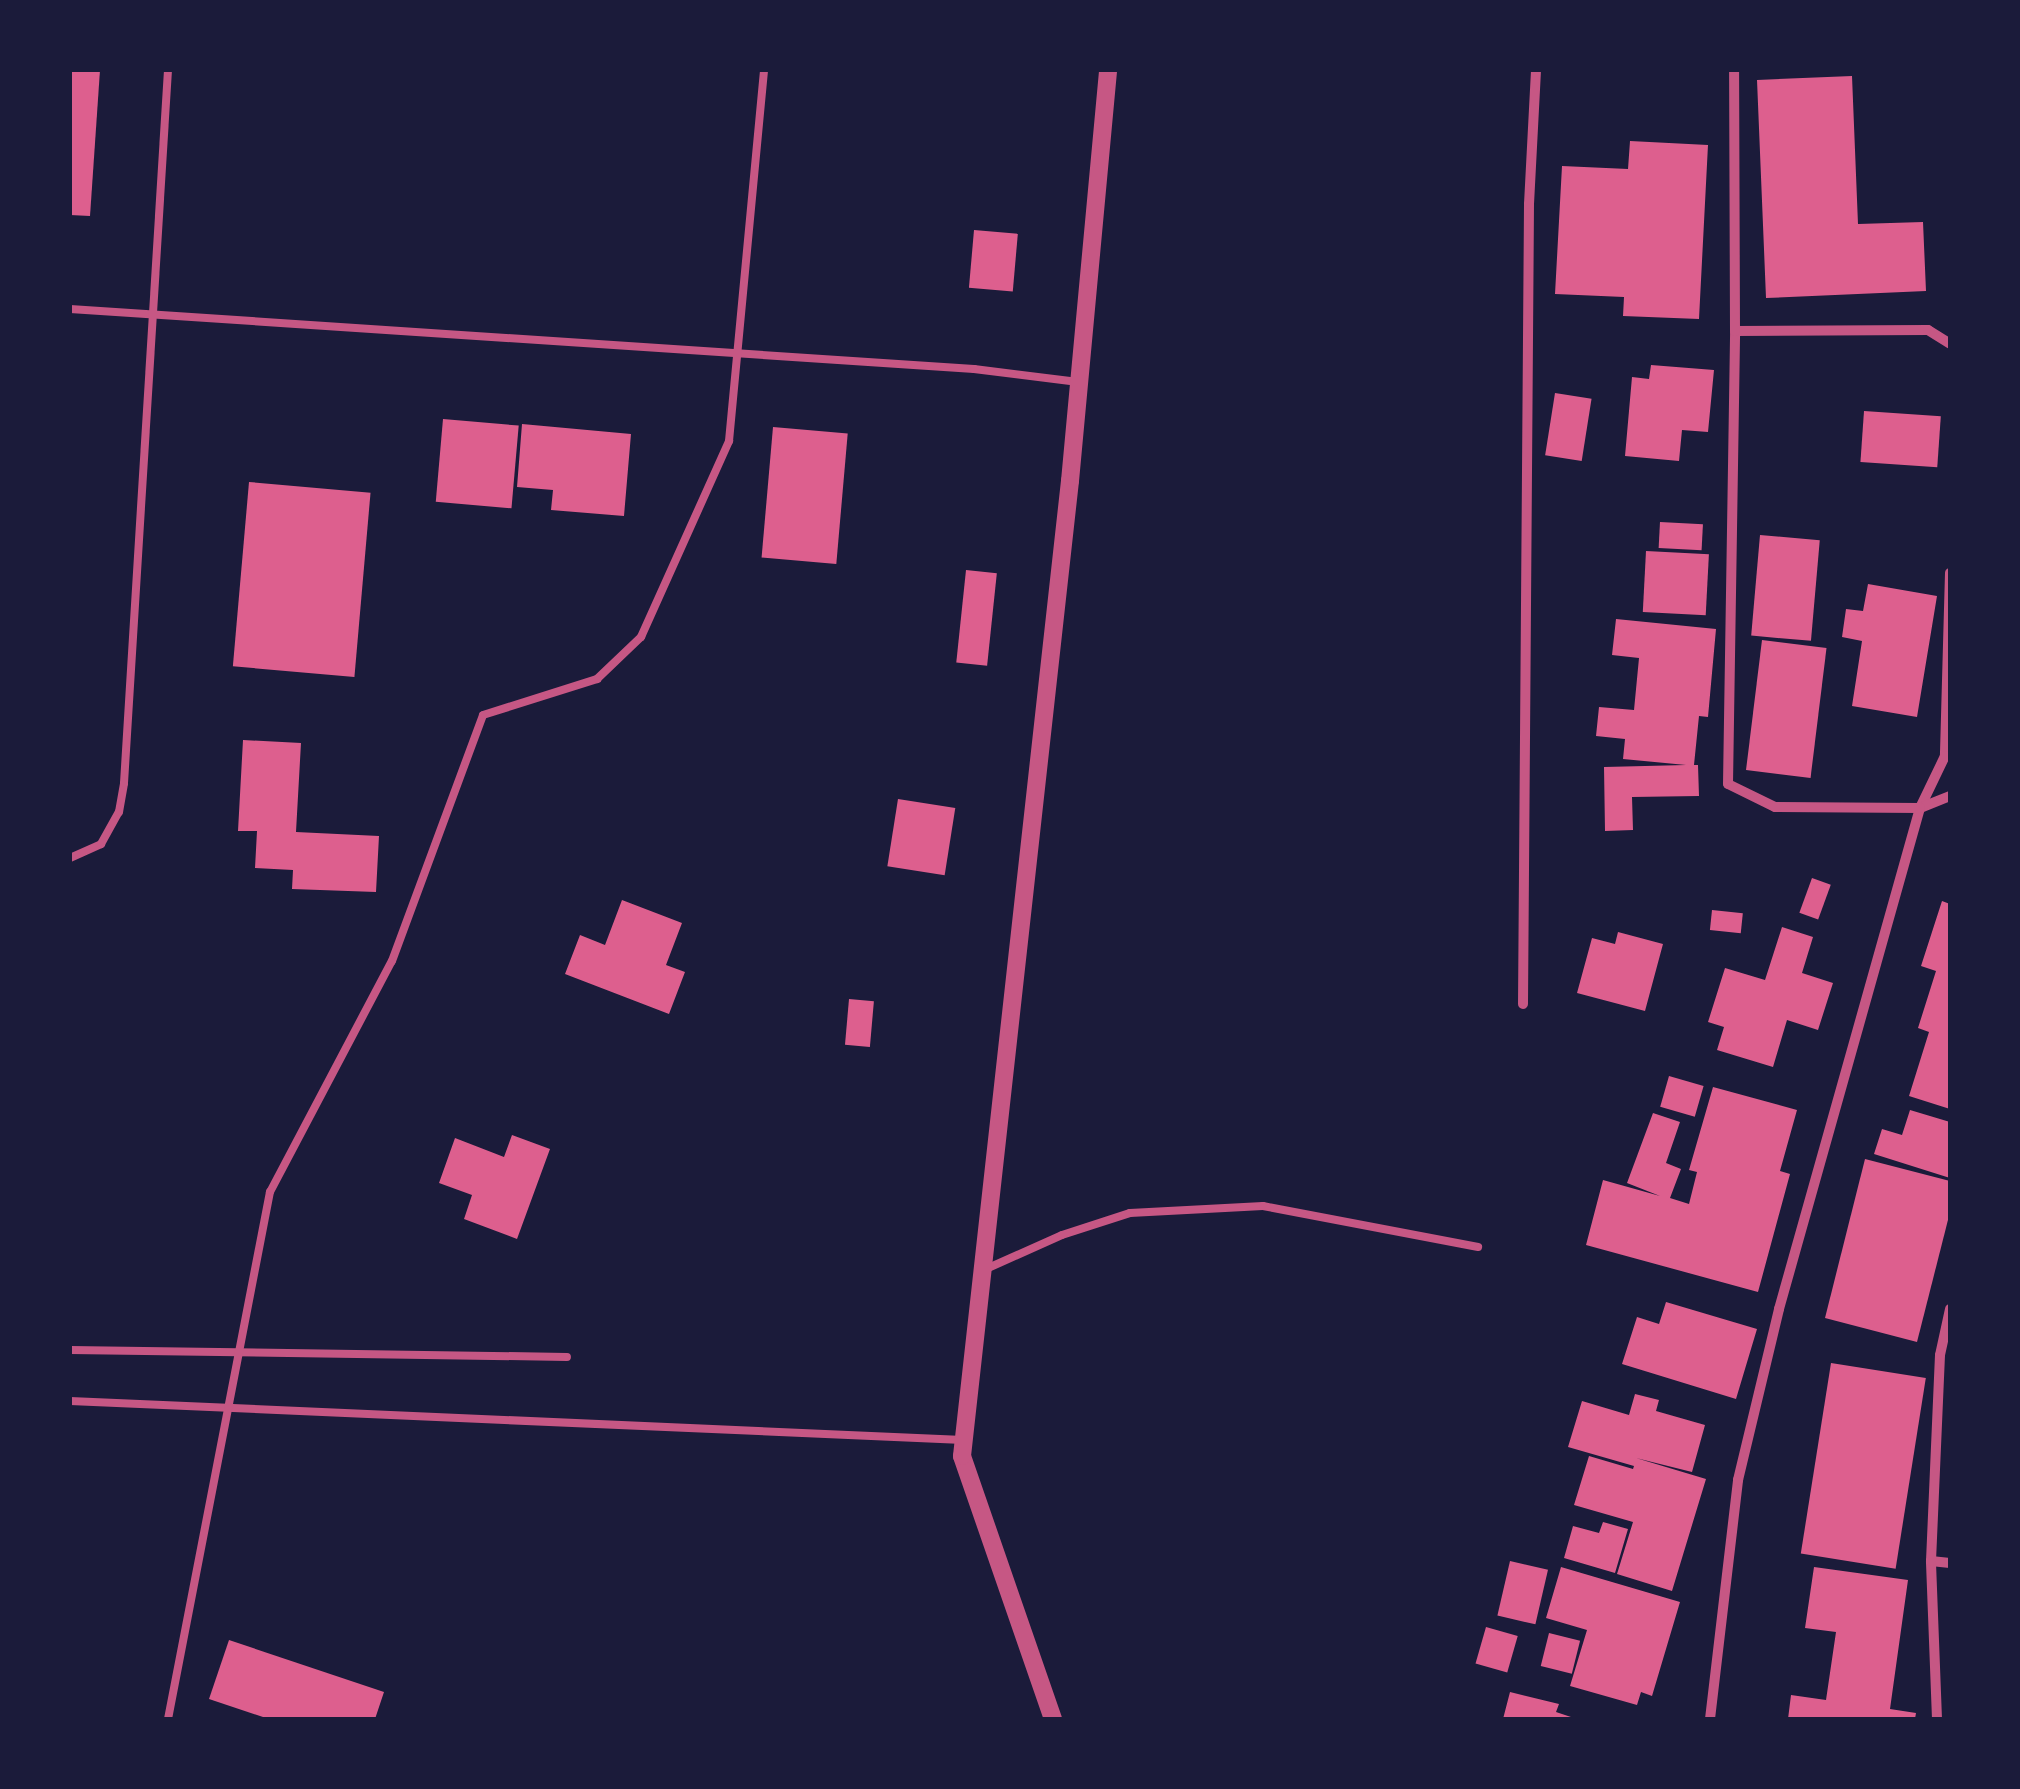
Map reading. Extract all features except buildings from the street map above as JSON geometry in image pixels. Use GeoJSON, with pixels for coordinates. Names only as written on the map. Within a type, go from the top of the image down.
{"type":"FeatureCollection","features":[{"type":"Feature","properties":{"kind":"street"},"geometry":{"type":"LineString","coordinates":[[1054,1719],[962,1456],[1108,70]]}},
{"type":"Feature","properties":{"kind":"street"},"geometry":{"type":"LineString","coordinates":[[1523,1004],[1528,204],[1536,70]]}},
{"type":"Feature","properties":{"kind":"street"},"geometry":{"type":"LineString","coordinates":[[1734,70],[1735,331],[1728,784],[1775,807],[1920,808],[1950,796]]}},
{"type":"Feature","properties":{"kind":"street"},"geometry":{"type":"LineString","coordinates":[[1735,331],[1928,330],[1950,344]]}},
{"type":"Feature","properties":{"kind":"street"},"geometry":{"type":"LineString","coordinates":[[1710,1719],[1738,1480],[1780,1309],[1920,808],[1946,756],[1950,573]]}},
{"type":"Feature","properties":{"kind":"street"},"geometry":{"type":"LineString","coordinates":[[1937,1719],[1931,1560],[1940,1355],[1950,1309]]}},
{"type":"Feature","properties":{"kind":"street"},"geometry":{"type":"LineString","coordinates":[[1931,1560],[1950,1563]]}},
{"type":"Feature","properties":{"kind":"lane"},"geometry":{"type":"LineString","coordinates":[[70,858],[101,844],[119,812],[168,70]]}},
{"type":"Feature","properties":{"kind":"lane"},"geometry":{"type":"LineString","coordinates":[[168,1719],[270,1192],[392,961],[483,715],[597,679],[641,638],[729,441],[764,70]]}},
{"type":"Feature","properties":{"kind":"lane"},"geometry":{"type":"LineString","coordinates":[[70,310],[974,369],[1078,382]]}},
{"type":"Feature","properties":{"kind":"lane"},"geometry":{"type":"LineString","coordinates":[[982,1271],[1062,1235],[1130,1213],[1263,1206],[1478,1246]]}},
{"type":"Feature","properties":{"kind":"lane"},"geometry":{"type":"LineString","coordinates":[[70,1350],[567,1357]]}},
{"type":"Feature","properties":{"kind":"lane"},"geometry":{"type":"LineString","coordinates":[[70,1401],[963,1440]]}}]}
